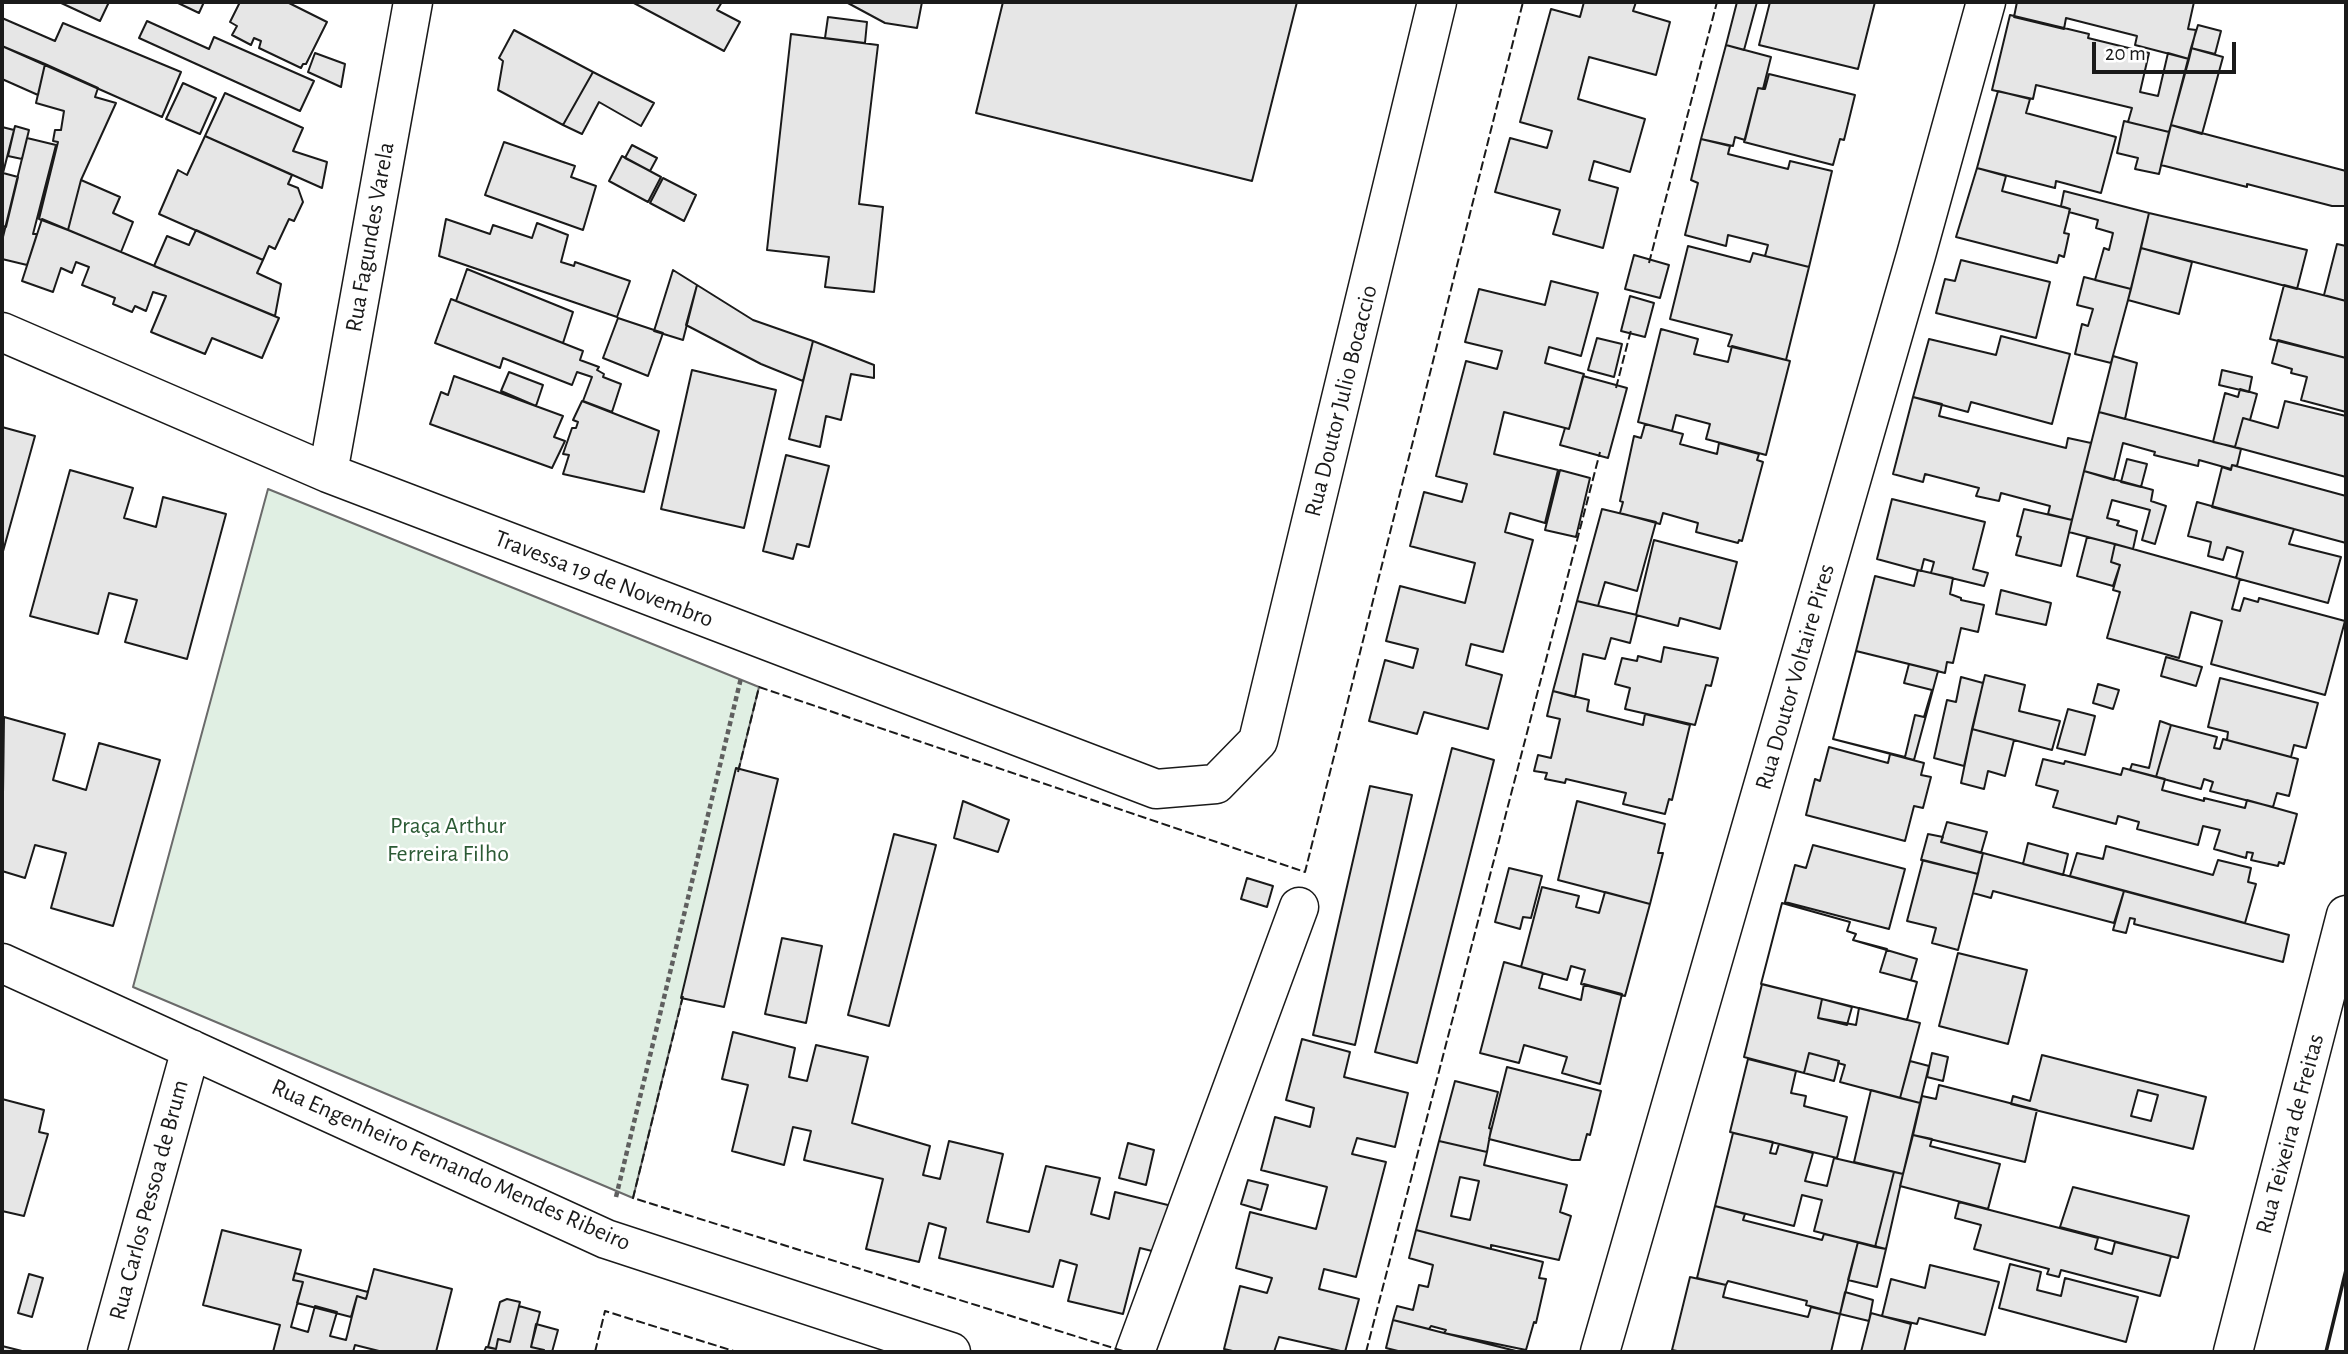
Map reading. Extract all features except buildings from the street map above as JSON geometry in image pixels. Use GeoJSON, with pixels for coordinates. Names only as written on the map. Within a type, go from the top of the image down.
{"type":"FeatureCollection","features":[{"type":"Feature","properties":{"kind":"street","name":"Rua Fagundes Varela"},"geometry":{"type":"LineString","coordinates":[[328,473],[413,2]]}},
{"type":"Feature","properties":{"kind":"street","name":"Rua Doutor Julio Bocaccio"},"geometry":{"type":"LineString","coordinates":[[1216,784],[1258,740],[1437,2]]}},
{"type":"Feature","properties":{"kind":"street","name":"Rua Doutor Voltaire Pires"},"geometry":{"type":"LineString","coordinates":[[1600,1352],[1916,255],[1986,2]]}},
{"type":"Feature","properties":{"kind":"street","name":"Travessa 19 de Novembro"},"geometry":{"type":"LineString","coordinates":[[2,332],[328,473],[1156,789],[1216,784]]}},
{"type":"Feature","properties":{"kind":"street"},"geometry":{"type":"LineString","coordinates":[[1135,1352],[1299,906]]}},
{"type":"Feature","properties":{"kind":"street","name":"Rua Teixeira de Freitas"},"geometry":{"type":"LineString","coordinates":[[2233,1352],[2346,915]]}},
{"type":"Feature","properties":{"kind":"street","name":"Rua Engenheiro Fernando Mendes Ribeiro"},"geometry":{"type":"LineString","coordinates":[[2,963],[606,1239],[951,1352]]}},
{"type":"Feature","properties":{"kind":"street","name":"Rua Carlos Pessoa de Brum"},"geometry":{"type":"LineString","coordinates":[[107,1352],[191,1049]]}},
{"type":"Feature","properties":{"kind":"path"},"geometry":{"type":"LineString","coordinates":[[606,1239],[751,636]]}},
{"type":"Feature","properties":{"kind":"green space","name":"Praça Arthur Ferreira Filho"},"geometry":{"type":"Polygon","coordinates":[[[268,489],[759,687],[633,1198],[133,987],[268,489]]]}},
{"type":"Feature","properties":{"kind":"fence"},"geometry":{"type":"LineString","coordinates":[[738,772],[759,687],[1305,872],[1523,2]]}},
{"type":"Feature","properties":{"kind":"fence"},"geometry":{"type":"LineString","coordinates":[[1649,263],[1717,2]]}},
{"type":"Feature","properties":{"kind":"fence"},"geometry":{"type":"LineString","coordinates":[[1616,388],[1631,330]]}},
{"type":"Feature","properties":{"kind":"fence"},"geometry":{"type":"LineString","coordinates":[[1366,1352],[1600,452]]}},
{"type":"Feature","properties":{"kind":"fence"},"geometry":{"type":"LineString","coordinates":[[683,996],[633,1198],[1123,1351]]}},
{"type":"Feature","properties":{"kind":"fence"},"geometry":{"type":"LineString","coordinates":[[595,1352],[605,1311],[737,1352]]}},
{"type":"Feature","properties":{"kind":"wall"},"geometry":{"type":"LineString","coordinates":[[2326,1352],[2346,1270]]}}]}
